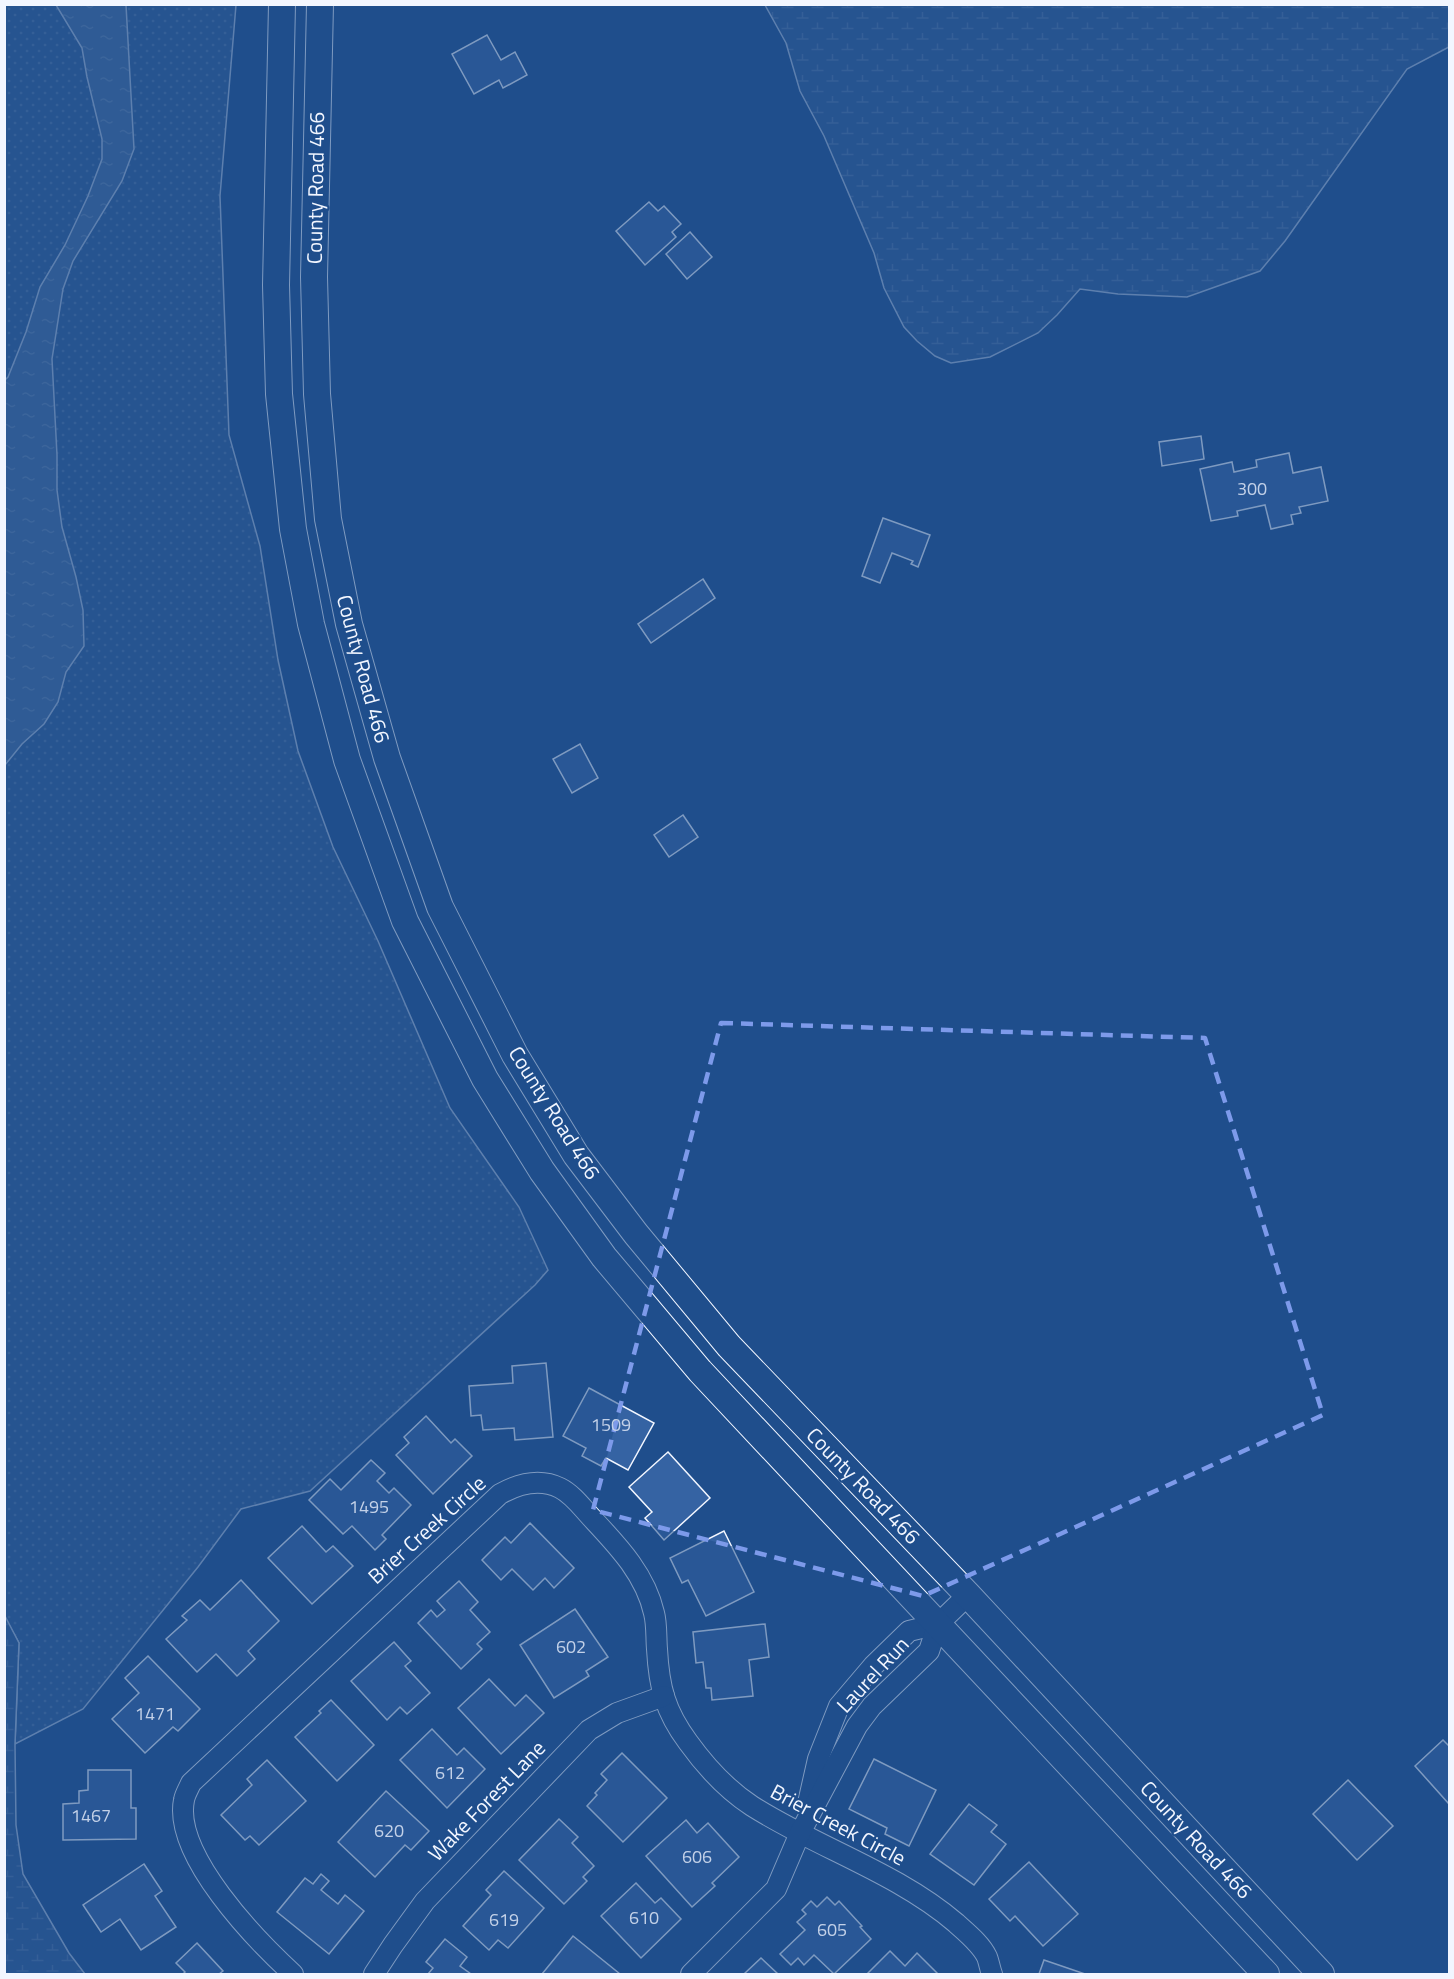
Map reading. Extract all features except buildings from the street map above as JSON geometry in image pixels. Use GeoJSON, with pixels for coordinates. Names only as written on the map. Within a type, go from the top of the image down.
{"type":"FeatureCollection","features":[{"type":"Feature","properties":{"kind":"main road","name":"County Road 466"},"geometry":{"type":"LineString","coordinates":[[282,4],[276,285],[279,394],[293,529],[311,624],[347,760],[405,921],[485,1079],[542,1171],[604,1257],[700,1371],[1266,1974]]}},
{"type":"Feature","properties":{"kind":"main road","name":"County Road 466"},"geometry":{"type":"LineString","coordinates":[[320,4],[314,276],[317,394],[328,519],[349,624],[387,758],[440,907],[515,1055],[576,1155],[636,1234],[729,1346],[968,1595],[1321,1974]]}},
{"type":"Feature","properties":{"kind":"main road"},"geometry":{"type":"LineString","coordinates":[[462,1033],[483,1054],[500,1060],[515,1055]]}},
{"type":"Feature","properties":{"kind":"street","name":"Brier Creek Circle"},"geometry":{"type":"LineString","coordinates":[[293,1974],[233,1912],[199,1860],[187,1836],[184,1800],[191,1783],[500,1494],[517,1485],[532,1483],[559,1487],[571,1496],[635,1568],[654,1614],[659,1679],[668,1710],[681,1733],[712,1773],[751,1806],[933,1904],[967,1932],[979,1946],[987,1957],[992,1974]]}},
{"type":"Feature","properties":{"kind":"street"},"geometry":{"type":"LineString","coordinates":[[938,1624],[968,1595]]}},
{"type":"Feature","properties":{"kind":"street","name":"Laurel Run"},"geometry":{"type":"LineString","coordinates":[[800,1833],[818,1759],[839,1706],[873,1666],[909,1631],[938,1624]]}},
{"type":"Feature","properties":{"kind":"street","name":"Laurel Run"},"geometry":{"type":"LineString","coordinates":[[691,1974],[776,1888],[800,1833],[857,1726],[872,1706],[929,1651],[938,1624]]}},
{"type":"Feature","properties":{"kind":"street","name":"Wake Forest Lane"},"geometry":{"type":"LineString","coordinates":[[374,1974],[425,1901],[589,1730],[617,1713],[664,1696]]}},
{"type":"Feature","properties":{"kind":"highlighted area"},"geometry":{"type":"Polygon","coordinates":[[[721,1023],[1205,1038],[1323,1415],[923,1596],[593,1510],[721,1023]]]}},
{"type":"Feature","properties":{"kind":"green space"},"geometry":{"type":"Polygon","coordinates":[[[4,5],[236,5],[220,196],[229,435],[260,546],[278,660],[298,751],[333,847],[378,941],[450,1108],[519,1207],[548,1270],[535,1285],[310,1491],[241,1509],[198,1567],[83,1709],[15,1744],[19,1643],[4,1616],[4,5]]]}},
{"type":"Feature","properties":{"kind":"green space"},"geometry":{"type":"Polygon","coordinates":[[[765,5],[1449,5],[1449,47],[1407,69],[1285,241],[1260,271],[1187,297],[1118,294],[1080,289],[1038,333],[990,357],[951,363],[935,356],[904,327],[884,288],[874,253],[824,136],[800,91],[786,43],[765,5]]]}},
{"type":"Feature","properties":{"kind":"green space"},"geometry":{"type":"Polygon","coordinates":[[[5,1616],[19,1643],[15,1744],[16,1825],[23,1874],[69,1953],[85,1974],[5,1974],[5,1616]]]}},
{"type":"Feature","properties":{"kind":"water"},"geometry":{"type":"Polygon","coordinates":[[[56,5],[126,5],[134,149],[122,181],[73,261],[63,289],[52,359],[57,490],[62,527],[83,610],[84,646],[66,672],[58,702],[44,724],[22,744],[5,765],[5,380],[26,332],[40,287],[65,245],[102,159],[102,139],[82,48],[56,5]]]}}]}
